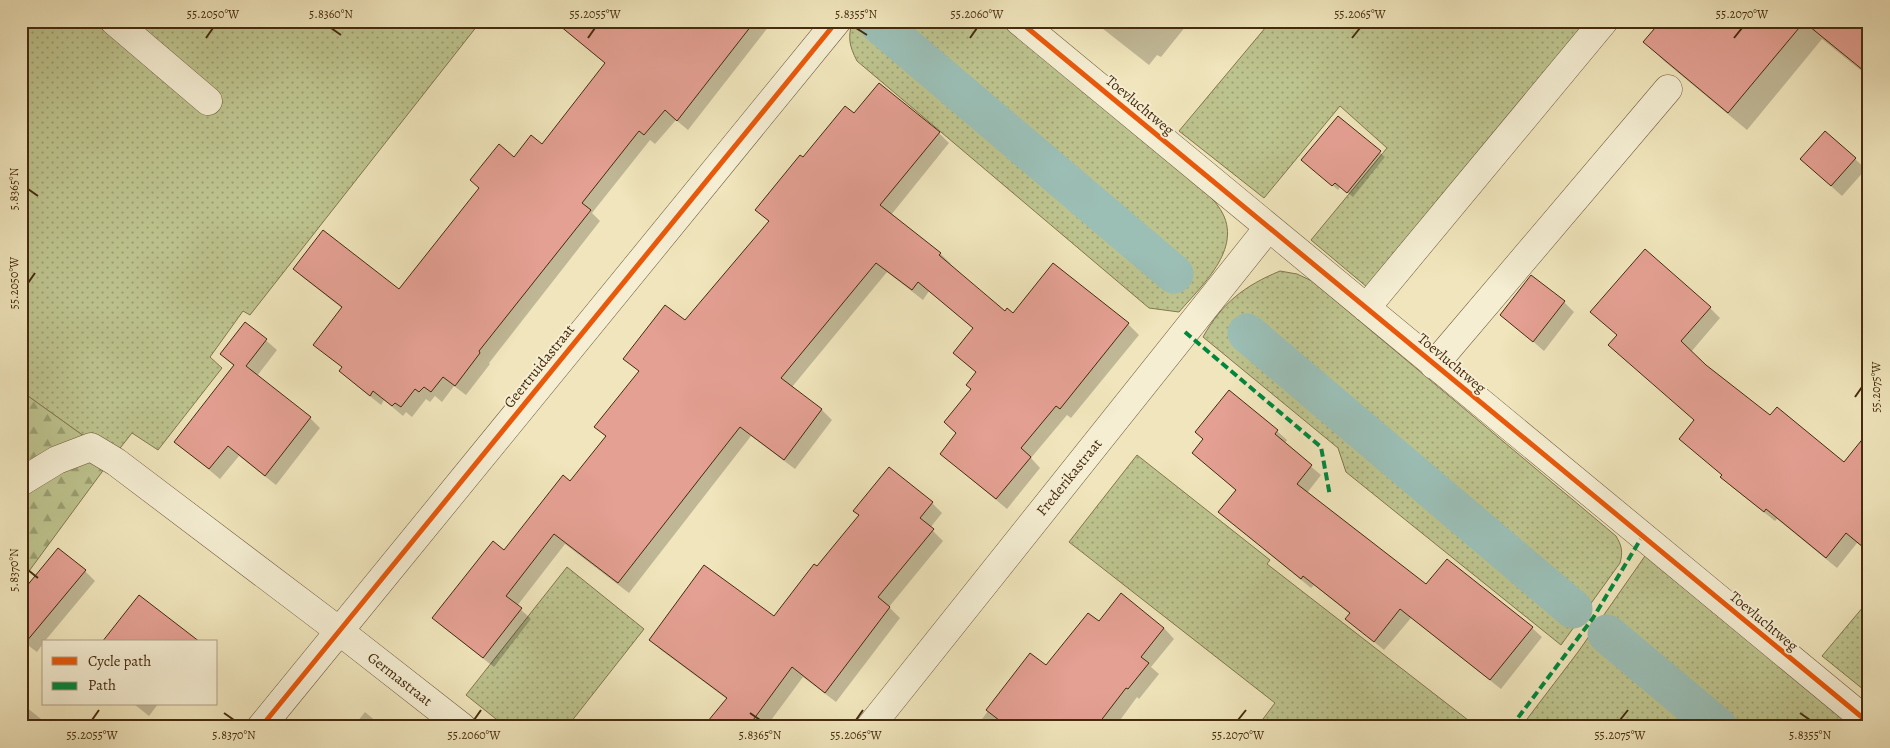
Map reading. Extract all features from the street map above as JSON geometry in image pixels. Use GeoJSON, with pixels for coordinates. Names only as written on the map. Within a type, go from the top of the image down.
{"type":"FeatureCollection","features":[{"type":"Feature","properties":{"kind":"street"},"geometry":{"type":"LineString","coordinates":[[114,21],[208,101]]}},
{"type":"Feature","properties":{"kind":"street","name":"Geertruidastraat"},"geometry":{"type":"LineString","coordinates":[[261,727],[338,630],[838,21]]}},
{"type":"Feature","properties":{"kind":"street","name":"Toevluchtweg"},"geometry":{"type":"LineString","coordinates":[[1019,21],[1869,724]]}},
{"type":"Feature","properties":{"kind":"street"},"geometry":{"type":"LineString","coordinates":[[1366,308],[1604,21]]}},
{"type":"Feature","properties":{"kind":"street"},"geometry":{"type":"LineString","coordinates":[[1434,365],[1668,89]]}},
{"type":"Feature","properties":{"kind":"street","name":"Frederikastraat"},"geometry":{"type":"LineString","coordinates":[[870,727],[1268,228]]}},
{"type":"Feature","properties":{"kind":"street","name":"Germastraat"},"geometry":{"type":"LineString","coordinates":[[21,482],[57,460],[92,447],[116,462],[338,630],[462,727]]}},
{"type":"Feature","properties":{"kind":"green space"},"geometry":{"type":"Polygon","coordinates":[[[21,21],[481,21],[250,315],[243,311],[210,357],[222,368],[158,450],[132,433],[113,457],[21,391],[21,21]]]}},
{"type":"Feature","properties":{"kind":"green space"},"geometry":{"type":"Polygon","coordinates":[[[852,21],[998,21],[1215,202],[1226,221],[1228,235],[1225,249],[1210,276],[1179,312],[1149,308],[857,61],[850,42],[852,21]]]}},
{"type":"Feature","properties":{"kind":"green space"},"geometry":{"type":"Polygon","coordinates":[[[1271,21],[1619,21],[1522,136],[1380,298],[1311,240],[1387,148],[1340,106],[1264,198],[1179,131],[1271,21]]]}},
{"type":"Feature","properties":{"kind":"green space"},"geometry":{"type":"Polygon","coordinates":[[[1280,271],[1297,274],[1312,281],[1616,536],[1621,549],[1620,563],[1561,645],[1346,472],[1338,448],[1203,337],[1218,314],[1235,297],[1255,283],[1280,271]]]}},
{"type":"Feature","properties":{"kind":"green space"},"geometry":{"type":"Polygon","coordinates":[[[21,391],[113,457],[21,582],[21,391]]]}},
{"type":"Feature","properties":{"kind":"green space"},"geometry":{"type":"Polygon","coordinates":[[[1137,455],[1270,560],[1267,564],[1477,727],[1257,727],[1275,703],[1069,542],[1137,455]]]}},
{"type":"Feature","properties":{"kind":"green space"},"geometry":{"type":"Polygon","coordinates":[[[1645,556],[1853,727],[1521,727],[1578,652],[1645,556]]]}},
{"type":"Feature","properties":{"kind":"green space"},"geometry":{"type":"Polygon","coordinates":[[[567,567],[644,629],[567,727],[506,727],[466,695],[567,567]]]}},
{"type":"Feature","properties":{"kind":"green space"},"geometry":{"type":"Polygon","coordinates":[[[1869,600],[1869,694],[1822,656],[1869,600]]]}},
{"type":"Feature","properties":{"kind":"building"},"geometry":{"type":"Polygon","coordinates":[[[554,21],[755,21],[677,121],[665,110],[644,135],[639,131],[582,203],[591,210],[479,351],[480,353],[455,386],[443,377],[431,392],[424,387],[419,392],[415,389],[401,407],[395,403],[392,406],[373,391],[370,396],[339,371],[342,367],[313,345],[342,307],[293,269],[323,230],[399,289],[479,188],[470,180],[499,144],[514,157],[531,135],[542,144],[605,63],[554,21]]]}},
{"type":"Feature","properties":{"kind":"building"},"geometry":{"type":"Polygon","coordinates":[[[1661,21],[1869,21],[1869,75],[1804,22],[1728,113],[1643,42],[1661,21]]]}},
{"type":"Feature","properties":{"kind":"building"},"geometry":{"type":"Polygon","coordinates":[[[879,83],[940,132],[880,205],[941,253],[939,255],[1005,311],[1007,308],[1013,313],[1053,263],[1129,323],[1060,409],[1056,406],[1021,448],[1031,457],[996,499],[940,454],[956,433],[944,422],[971,389],[966,385],[976,372],[953,353],[973,328],[918,282],[912,290],[876,263],[781,378],[822,409],[784,460],[740,427],[618,583],[554,534],[506,596],[522,608],[483,658],[432,618],[493,541],[504,550],[563,475],[570,481],[606,436],[594,427],[639,371],[623,359],[665,305],[685,320],[769,221],[755,210],[800,155],[803,157],[845,106],[854,113],[879,83]]]}},
{"type":"Feature","properties":{"kind":"building"},"geometry":{"type":"Polygon","coordinates":[[[1338,116],[1381,151],[1347,193],[1335,183],[1332,186],[1301,160],[1338,116]]]}},
{"type":"Feature","properties":{"kind":"building"},"geometry":{"type":"Polygon","coordinates":[[[1825,131],[1856,158],[1831,186],[1800,159],[1825,131]]]}},
{"type":"Feature","properties":{"kind":"building"},"geometry":{"type":"Polygon","coordinates":[[[1645,249],[1711,307],[1681,341],[1706,365],[1770,415],[1777,407],[1844,462],[1869,431],[1869,552],[1846,533],[1826,558],[1766,509],[1764,512],[1720,477],[1722,475],[1679,439],[1694,420],[1608,345],[1617,335],[1590,312],[1645,249]]]}},
{"type":"Feature","properties":{"kind":"building"},"geometry":{"type":"Polygon","coordinates":[[[1531,275],[1565,301],[1533,342],[1500,315],[1531,275]]]}},
{"type":"Feature","properties":{"kind":"building"},"geometry":{"type":"Polygon","coordinates":[[[245,322],[267,339],[246,366],[311,417],[265,476],[228,446],[209,469],[174,442],[234,365],[220,354],[245,322]]]}},
{"type":"Feature","properties":{"kind":"building"},"geometry":{"type":"Polygon","coordinates":[[[1229,390],[1278,430],[1275,434],[1312,465],[1297,484],[1426,584],[1447,559],[1533,627],[1490,680],[1400,609],[1374,642],[1345,619],[1350,613],[1303,576],[1301,579],[1218,512],[1236,490],[1192,453],[1203,439],[1195,432],[1229,390]]]}},
{"type":"Feature","properties":{"kind":"building"},"geometry":{"type":"Polygon","coordinates":[[[889,467],[933,502],[920,518],[934,529],[878,597],[890,607],[825,693],[792,667],[748,727],[703,727],[727,698],[649,640],[704,565],[774,616],[814,564],[817,566],[859,515],[853,511],[889,467]]]}},
{"type":"Feature","properties":{"kind":"building"},"geometry":{"type":"Polygon","coordinates":[[[58,548],[86,570],[21,648],[21,593],[58,548]]]}},
{"type":"Feature","properties":{"kind":"building"},"geometry":{"type":"Polygon","coordinates":[[[1121,593],[1164,628],[1141,657],[1149,663],[1128,689],[1126,688],[1096,727],[1008,727],[986,710],[1030,653],[1046,665],[1088,613],[1099,621],[1121,593]]]}},
{"type":"Feature","properties":{"kind":"building"},"geometry":{"type":"Polygon","coordinates":[[[139,595],[197,640],[104,640],[139,595]]]}},
{"type":"Feature","properties":{"kind":"waterway"},"geometry":{"type":"LineString","coordinates":[[878,23],[1174,274]]}},
{"type":"Feature","properties":{"kind":"waterway"},"geometry":{"type":"LineString","coordinates":[[1247,333],[1573,609]]}},
{"type":"Feature","properties":{"kind":"waterway"},"geometry":{"type":"LineString","coordinates":[[1607,634],[1718,727]]}},
{"type":"Feature","properties":{"kind":"marked path"},"geometry":{"type":"LineString","coordinates":[[1185,332],[1321,447],[1330,496]]}},
{"type":"Feature","properties":{"kind":"marked path"},"geometry":{"type":"LineString","coordinates":[[1511,727],[1593,618],[1642,537]]}},
{"type":"Feature","properties":{"kind":"cycle path"},"geometry":{"type":"LineString","coordinates":[[261,727],[837,21]]}},
{"type":"Feature","properties":{"kind":"cycle path"},"geometry":{"type":"LineString","coordinates":[[1019,21],[1869,723]]}}]}
